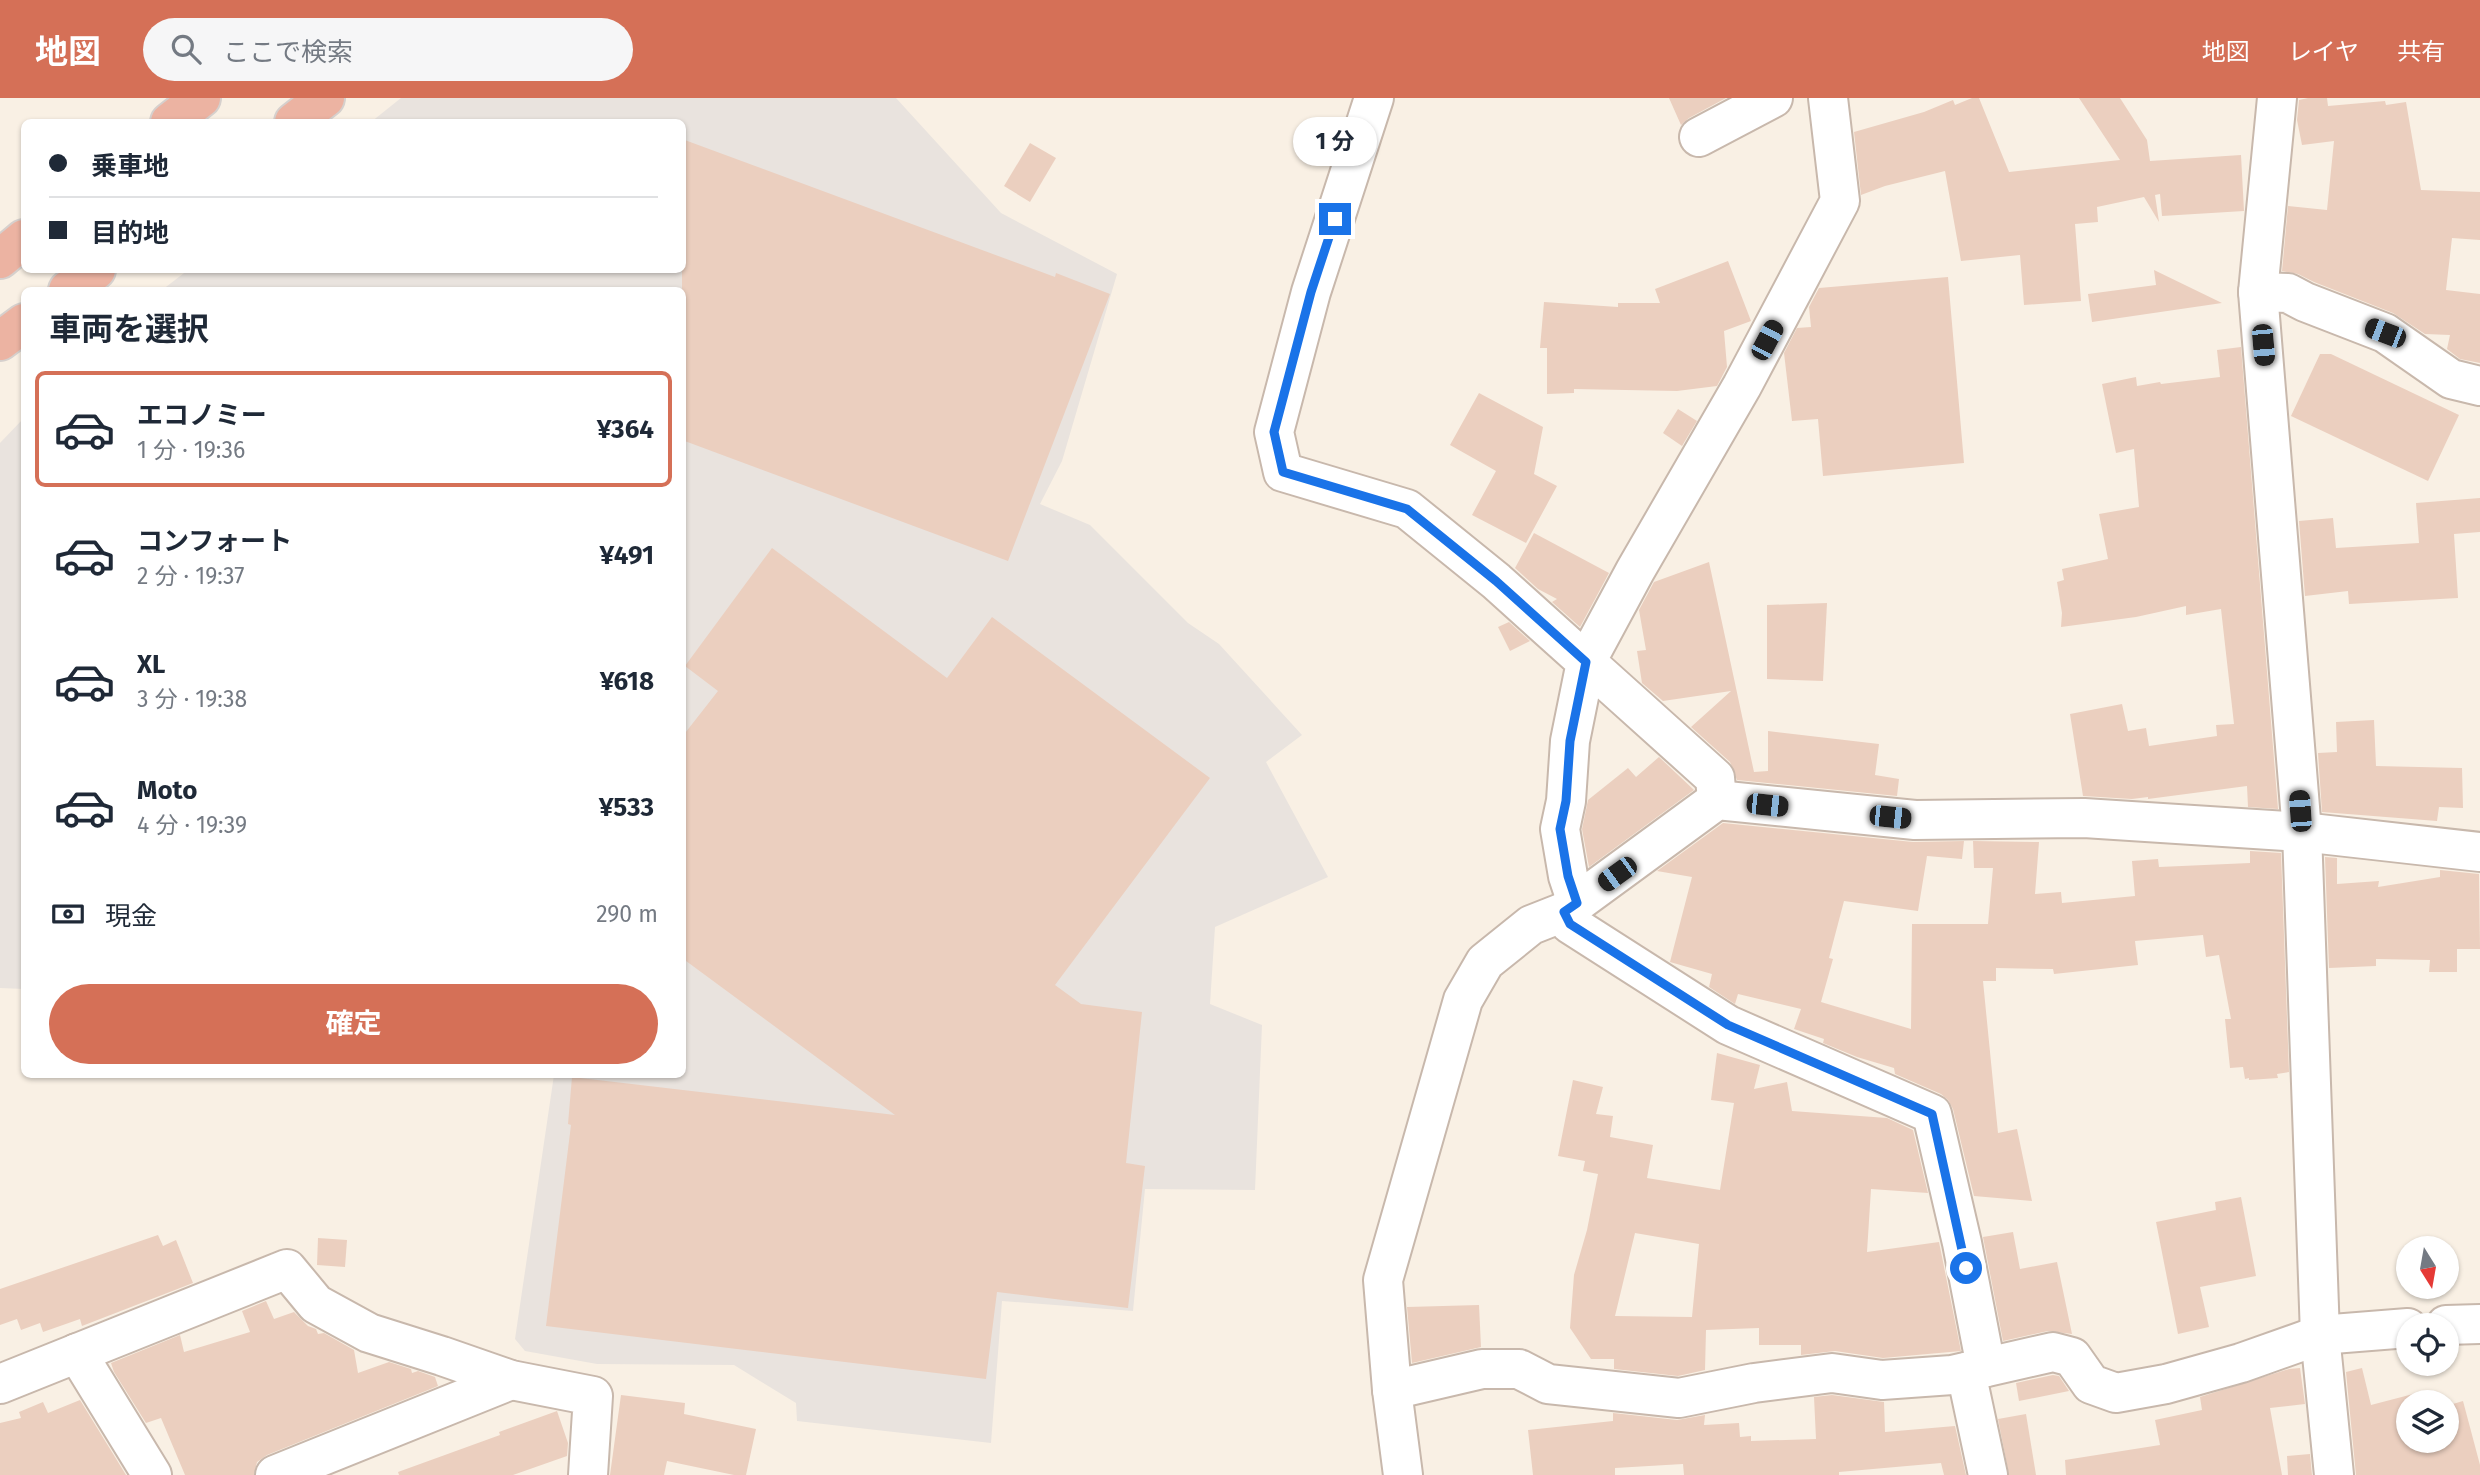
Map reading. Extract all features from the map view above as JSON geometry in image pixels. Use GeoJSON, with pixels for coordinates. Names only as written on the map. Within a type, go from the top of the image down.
{"type":"FeatureCollection","features":[{"type":"Feature","properties":{"kind":"highway"},"geometry":{"type":"LineString","coordinates":[[174,119],[201,98]]}},
{"type":"Feature","properties":{"kind":"highway"},"geometry":{"type":"LineString","coordinates":[[298,119],[325,98]]}},
{"type":"Feature","properties":{"kind":"highway"},"geometry":{"type":"LineString","coordinates":[[0,258],[21,241]]}},
{"type":"Feature","properties":{"kind":"highway"},"geometry":{"type":"LineString","coordinates":[[72,287],[92,273]]}},
{"type":"Feature","properties":{"kind":"highway"},"geometry":{"type":"LineString","coordinates":[[0,341],[21,325]]}},
{"type":"Feature","properties":{"kind":"street"},"geometry":{"type":"LineString","coordinates":[[1374,98],[1311,292],[1274,432],[1283,472],[1407,509],[1496,581],[1715,778],[1717,800]]}},
{"type":"Feature","properties":{"kind":"street"},"geometry":{"type":"LineString","coordinates":[[1699,136],[1773,98]]}},
{"type":"Feature","properties":{"kind":"street"},"geometry":{"type":"LineString","coordinates":[[1828,98],[1840,201],[1742,386],[1635,571],[1586,662],[1570,741],[1566,801],[1560,829],[1568,876],[1570,924],[1728,1025],[1932,1114],[1962,1243],[1988,1475]]}},
{"type":"Feature","properties":{"kind":"street"},"geometry":{"type":"LineString","coordinates":[[2277,98],[2258,292],[2302,832],[2320,1335],[2334,1475]]}},
{"type":"Feature","properties":{"kind":"street"},"geometry":{"type":"LineString","coordinates":[[2258,292],[2288,293],[2385,333],[2451,379],[2480,386]]}},
{"type":"Feature","properties":{"kind":"street"},"geometry":{"type":"LineString","coordinates":[[1403,1475],[1392,1390],[1383,1280],[1464,1000],[1485,962],[1531,925],[1570,907],[1717,800],[1915,820],[2084,818],[2302,832],[2480,852]]}},
{"type":"Feature","properties":{"kind":"street"},"geometry":{"type":"LineString","coordinates":[[0,1384],[287,1269],[316,1304],[369,1334],[511,1380],[593,1396],[588,1475]]}},
{"type":"Feature","properties":{"kind":"street"},"geometry":{"type":"LineString","coordinates":[[2459,1325],[2480,1324]]}},
{"type":"Feature","properties":{"kind":"street"},"geometry":{"type":"LineString","coordinates":[[1392,1390],[1482,1369],[1519,1369],[1548,1384],[1679,1398],[1754,1383],[1832,1373],[1882,1380],[1976,1370],[2053,1352],[2072,1357],[2091,1384],[2116,1393],[2179,1381],[2241,1363],[2320,1335],[2396,1329]]}},
{"type":"Feature","properties":{"kind":"street"},"geometry":{"type":"LineString","coordinates":[[77,1353],[152,1475]]}},
{"type":"Feature","properties":{"kind":"street"},"geometry":{"type":"LineString","coordinates":[[275,1475],[511,1380]]}},
{"type":"Feature","properties":{"kind":"shaded area"},"geometry":{"type":"Polygon","coordinates":[[[401,98],[896,98],[1001,213],[1117,274],[1062,461],[1040,504],[1090,525],[1188,623],[1219,644],[1302,735],[1266,762],[1328,877],[1215,927],[1210,1004],[1262,1025],[1255,1190],[1145,1189],[1133,1311],[1002,1301],[991,1443],[797,1421],[796,1403],[734,1365],[597,1364],[525,1351],[515,1339],[554,1078],[686,1078],[686,287],[166,287],[184,273],[686,273],[686,119],[375,119],[401,98]]]}},
{"type":"Feature","properties":{"kind":"shaded area"},"geometry":{"type":"Polygon","coordinates":[[[21,421],[21,989],[0,988],[0,443],[21,421]]]}},
{"type":"Feature","properties":{"kind":"building"},"geometry":{"type":"Polygon","coordinates":[[[1669,98],[1726,98],[1681,125],[1669,98]]]}},
{"type":"Feature","properties":{"kind":"building"},"geometry":{"type":"Polygon","coordinates":[[[1979,98],[2009,172],[2120,160],[2079,98],[2120,98],[2147,140],[2150,161],[2241,155],[2244,211],[2162,216],[2160,194],[2155,195],[2159,222],[2144,197],[2097,207],[2098,222],[2075,224],[2081,301],[2024,305],[2020,255],[1961,261],[1945,171],[1861,195],[1854,132],[1924,112],[1953,100],[1955,105],[1979,98]]]}},
{"type":"Feature","properties":{"kind":"building"},"geometry":{"type":"Polygon","coordinates":[[[2327,98],[2328,106],[2406,102],[2421,190],[2480,192],[2480,240],[2452,238],[2446,290],[2480,294],[2480,363],[2460,359],[2447,349],[2450,335],[2425,334],[2393,313],[2298,274],[2282,271],[2288,206],[2327,210],[2334,141],[2302,145],[2297,120],[2299,100],[2327,98]]]}},
{"type":"Feature","properties":{"kind":"building"},"geometry":{"type":"Polygon","coordinates":[[[686,140],[1055,277],[1056,273],[1110,294],[1008,561],[686,441],[686,287],[682,287],[682,273],[686,273],[686,140]]]}},
{"type":"Feature","properties":{"kind":"building"},"geometry":{"type":"Polygon","coordinates":[[[1030,143],[1056,158],[1030,202],[1004,186],[1030,143]]]}},
{"type":"Feature","properties":{"kind":"building"},"geometry":{"type":"Polygon","coordinates":[[[1728,261],[1751,321],[1724,331],[1727,367],[1717,386],[1677,391],[1574,389],[1574,393],[1547,394],[1547,348],[1540,348],[1544,302],[1618,307],[1618,303],[1660,303],[1655,289],[1728,261]]]}},
{"type":"Feature","properties":{"kind":"building"},"geometry":{"type":"Polygon","coordinates":[[[2154,270],[2222,303],[2092,322],[2088,294],[2156,285],[2154,270]]]}},
{"type":"Feature","properties":{"kind":"building"},"geometry":{"type":"Polygon","coordinates":[[[1948,277],[1964,463],[1823,476],[1818,419],[1792,421],[1784,353],[1797,328],[1811,327],[1809,307],[1819,288],[1948,277]]]}},
{"type":"Feature","properties":{"kind":"building"},"geometry":{"type":"Polygon","coordinates":[[[2241,347],[2278,809],[2248,807],[2247,786],[2148,799],[2083,796],[2070,714],[2122,704],[2128,731],[2146,728],[2149,746],[2217,736],[2216,725],[2234,724],[2221,609],[2186,615],[2186,606],[2136,617],[2061,627],[2062,613],[2057,582],[2064,580],[2062,569],[2108,559],[2099,514],[2139,507],[2134,449],[2116,453],[2102,384],[2136,377],[2137,386],[2220,377],[2217,350],[2241,347]]]}},
{"type":"Feature","properties":{"kind":"building"},"geometry":{"type":"Polygon","coordinates":[[[2320,354],[2331,354],[2459,415],[2428,481],[2291,416],[2320,354]]]}},
{"type":"Feature","properties":{"kind":"building"},"geometry":{"type":"Polygon","coordinates":[[[1479,393],[1543,427],[1534,474],[1557,486],[1526,543],[1472,515],[1496,471],[1450,445],[1479,393]]]}},
{"type":"Feature","properties":{"kind":"building"},"geometry":{"type":"Polygon","coordinates":[[[1678,409],[1697,421],[1682,446],[1663,433],[1678,409]]]}},
{"type":"Feature","properties":{"kind":"building"},"geometry":{"type":"Polygon","coordinates":[[[2480,498],[2480,532],[2454,534],[2458,598],[2349,604],[2348,591],[2305,596],[2299,521],[2333,518],[2336,548],[2419,543],[2416,503],[2480,498]]]}},
{"type":"Feature","properties":{"kind":"building"},"geometry":{"type":"Polygon","coordinates":[[[1534,533],[1609,573],[1580,627],[1552,602],[1557,599],[1538,589],[1515,568],[1534,533]]]}},
{"type":"Feature","properties":{"kind":"building"},"geometry":{"type":"Polygon","coordinates":[[[772,548],[947,678],[992,617],[1210,778],[1055,985],[1081,1004],[1142,1012],[1126,1163],[1145,1166],[1128,1308],[997,1292],[986,1379],[546,1326],[571,1125],[568,1124],[572,1078],[895,1115],[686,961],[686,732],[718,691],[686,665],[772,548]]]}},
{"type":"Feature","properties":{"kind":"building"},"geometry":{"type":"Polygon","coordinates":[[[1709,562],[1754,772],[1768,771],[1768,731],[1879,744],[1875,775],[1899,779],[1897,796],[1737,780],[1730,762],[1691,727],[1731,691],[1663,701],[1642,683],[1637,651],[1646,650],[1639,610],[1654,582],[1709,562]]]}},
{"type":"Feature","properties":{"kind":"building"},"geometry":{"type":"Polygon","coordinates":[[[1827,603],[1823,681],[1767,679],[1767,605],[1827,603]]]}},
{"type":"Feature","properties":{"kind":"building"},"geometry":{"type":"Polygon","coordinates":[[[1509,622],[1530,641],[1510,651],[1498,627],[1509,622]]]}},
{"type":"Feature","properties":{"kind":"building"},"geometry":{"type":"Polygon","coordinates":[[[2374,720],[2376,766],[2462,768],[2463,808],[2439,807],[2437,821],[2322,812],[2318,753],[2337,752],[2336,722],[2374,720]]]}},
{"type":"Feature","properties":{"kind":"building"},"geometry":{"type":"Polygon","coordinates":[[[1659,757],[1694,790],[1589,867],[1582,829],[1588,800],[1628,768],[1636,777],[1659,757]]]}},
{"type":"Feature","properties":{"kind":"building"},"geometry":{"type":"Polygon","coordinates":[[[1723,823],[1913,842],[1964,841],[1962,859],[1927,856],[1918,911],[1844,901],[1829,958],[1833,959],[1821,1002],[1911,1029],[1912,924],[1988,924],[1993,868],[1974,868],[1973,841],[2039,842],[2035,894],[2061,892],[2062,903],[2135,896],[2132,861],[2158,859],[2159,867],[2250,863],[2250,851],[2281,853],[2289,1072],[2277,1074],[2278,1078],[2249,1080],[2245,1079],[2243,1067],[2230,1068],[2225,1019],[2231,1019],[2219,955],[2206,957],[2203,935],[2135,941],[2138,965],[2054,974],[2053,969],[1996,968],[1996,981],[1983,981],[1998,1133],[2017,1129],[2032,1201],[1974,1196],[1953,1109],[1941,1094],[1895,1074],[1894,1068],[1857,1057],[1823,1043],[1824,1039],[1794,1029],[1801,1009],[1738,994],[1735,1004],[1709,987],[1712,974],[1670,962],[1692,877],[1657,871],[1723,823]]]}},
{"type":"Feature","properties":{"kind":"building"},"geometry":{"type":"Polygon","coordinates":[[[2325,857],[2337,858],[2337,884],[2379,881],[2378,887],[2440,877],[2440,870],[2479,874],[2480,949],[2457,949],[2457,972],[2429,972],[2430,960],[2376,959],[2376,966],[2329,968],[2325,857]]]}},
{"type":"Feature","properties":{"kind":"building"},"geometry":{"type":"Polygon","coordinates":[[[1717,1053],[1760,1065],[1754,1089],[1787,1082],[1792,1111],[1887,1118],[1913,1130],[1928,1193],[1871,1189],[1867,1252],[1939,1242],[1961,1351],[1883,1358],[1835,1351],[1801,1355],[1801,1345],[1759,1345],[1759,1328],[1706,1330],[1705,1370],[1678,1376],[1614,1369],[1614,1359],[1591,1359],[1570,1328],[1574,1275],[1587,1230],[1598,1174],[1583,1171],[1585,1161],[1558,1156],[1573,1080],[1603,1087],[1596,1114],[1613,1116],[1610,1137],[1653,1145],[1647,1178],[1720,1190],[1734,1103],[1711,1100],[1717,1053]],[[1635,1233],[1615,1316],[1692,1317],[1699,1244],[1635,1233]]]}},
{"type":"Feature","properties":{"kind":"building"},"geometry":{"type":"Polygon","coordinates":[[[2241,1197],[2256,1276],[2200,1287],[2209,1327],[2178,1334],[2156,1222],[2216,1210],[2215,1202],[2241,1197]]]}},
{"type":"Feature","properties":{"kind":"building"},"geometry":{"type":"Polygon","coordinates":[[[2013,1232],[2020,1269],[2057,1262],[2072,1334],[2048,1331],[2003,1341],[1983,1237],[2013,1232]]]}},
{"type":"Feature","properties":{"kind":"building"},"geometry":{"type":"Polygon","coordinates":[[[158,1235],[163,1246],[176,1240],[193,1283],[82,1326],[80,1319],[43,1332],[40,1323],[21,1330],[17,1319],[0,1325],[0,1289],[158,1235]]]}},
{"type":"Feature","properties":{"kind":"building"},"geometry":{"type":"Polygon","coordinates":[[[318,1238],[347,1240],[345,1267],[317,1265],[318,1238]]]}},
{"type":"Feature","properties":{"kind":"building"},"geometry":{"type":"Polygon","coordinates":[[[266,1301],[274,1319],[294,1312],[308,1326],[316,1329],[318,1334],[324,1333],[354,1350],[358,1373],[389,1362],[411,1369],[412,1373],[418,1371],[435,1377],[438,1386],[267,1455],[257,1462],[254,1475],[185,1475],[161,1418],[146,1423],[111,1363],[180,1335],[184,1352],[250,1332],[242,1311],[266,1301]]]}},
{"type":"Feature","properties":{"kind":"building"},"geometry":{"type":"Polygon","coordinates":[[[1479,1305],[1481,1347],[1412,1363],[1407,1307],[1479,1305]]]}},
{"type":"Feature","properties":{"kind":"building"},"geometry":{"type":"Polygon","coordinates":[[[2300,1368],[2305,1404],[2270,1408],[2282,1475],[2066,1475],[2065,1460],[2160,1445],[2155,1420],[2202,1410],[2200,1397],[2289,1369],[2300,1368]]]}},
{"type":"Feature","properties":{"kind":"building"},"geometry":{"type":"Polygon","coordinates":[[[2362,1368],[2371,1405],[2396,1398],[2396,1453],[2459,1453],[2459,1402],[2463,1401],[2480,1465],[2480,1475],[2356,1475],[2346,1372],[2362,1368]]]}},
{"type":"Feature","properties":{"kind":"building"},"geometry":{"type":"Polygon","coordinates":[[[2059,1376],[2069,1391],[2019,1401],[2016,1383],[2059,1376]]]}},
{"type":"Feature","properties":{"kind":"building"},"geometry":{"type":"Polygon","coordinates":[[[621,1395],[685,1403],[684,1414],[756,1429],[746,1475],[667,1461],[664,1475],[610,1475],[621,1395]]]}},
{"type":"Feature","properties":{"kind":"building"},"geometry":{"type":"Polygon","coordinates":[[[1832,1395],[1884,1402],[1885,1432],[1955,1426],[1966,1475],[1944,1475],[1941,1463],[1839,1472],[1839,1475],[1684,1475],[1683,1464],[1615,1468],[1615,1475],[1533,1475],[1528,1430],[1613,1421],[1613,1413],[1677,1420],[1705,1415],[1704,1425],[1739,1423],[1740,1437],[1751,1436],[1751,1441],[1816,1439],[1814,1397],[1832,1395]]]}},
{"type":"Feature","properties":{"kind":"building"},"geometry":{"type":"Polygon","coordinates":[[[80,1400],[126,1475],[0,1475],[0,1423],[21,1418],[19,1412],[43,1402],[48,1413],[80,1400]]]}},
{"type":"Feature","properties":{"kind":"building"},"geometry":{"type":"Polygon","coordinates":[[[557,1411],[568,1443],[567,1456],[513,1475],[399,1475],[398,1472],[557,1411]]]}},
{"type":"Feature","properties":{"kind":"building"},"geometry":{"type":"Polygon","coordinates":[[[2026,1414],[2036,1475],[2009,1475],[1998,1419],[2026,1414]]]}},
{"type":"Feature","properties":{"kind":"building"},"geometry":{"type":"Polygon","coordinates":[[[2310,1454],[2312,1475],[2288,1475],[2287,1456],[2310,1454]]]}},
{"type":"Feature","properties":{"kind":"route"},"geometry":{"type":"LineString","coordinates":[[1335,219],[1311,292],[1274,432],[1283,472],[1407,509],[1496,581],[1586,662],[1570,741],[1566,801],[1560,829],[1568,876],[1577,903],[1564,912],[1570,924],[1728,1025],[1932,1114],[1966,1268]]}}]}
